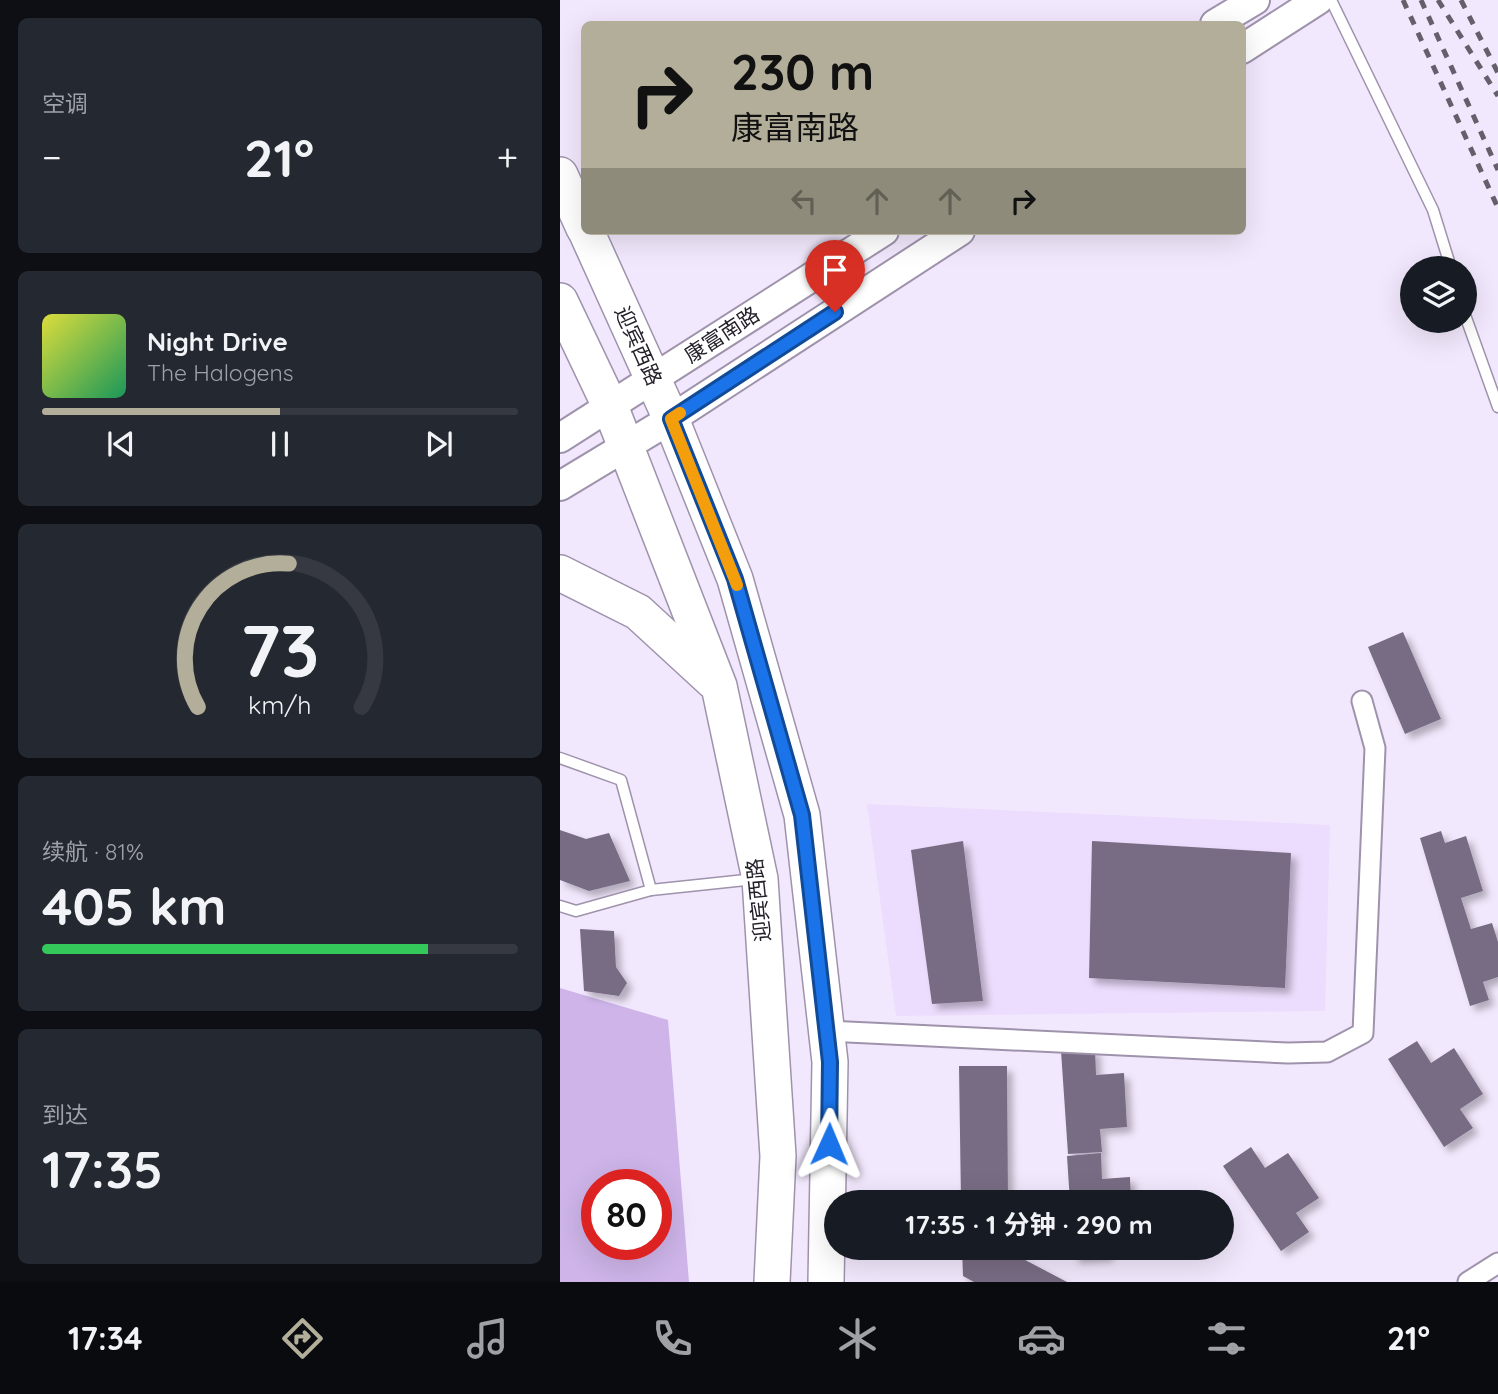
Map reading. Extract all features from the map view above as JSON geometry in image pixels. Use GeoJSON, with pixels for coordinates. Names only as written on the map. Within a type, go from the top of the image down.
{"type":"FeatureCollection","features":[{"type":"Feature","properties":{"kind":"highway","name":"迎宾西路"},"geometry":{"type":"LineString","coordinates":[[560,175],[581,221]]}},
{"type":"Feature","properties":{"kind":"highway","name":"迎宾西路"},"geometry":{"type":"LineString","coordinates":[[587,235],[671,419],[735,579],[802,815],[830,1062],[827,1282]]}},
{"type":"Feature","properties":{"kind":"highway","name":"迎宾西路"},"geometry":{"type":"LineString","coordinates":[[560,301],[610,406],[719,686],[760,878],[778,1156],[772,1282]]}},
{"type":"Feature","properties":{"kind":"highway"},"geometry":{"type":"LineString","coordinates":[[560,573],[638,611],[719,686]]}},
{"type":"Feature","properties":{"kind":"main road"},"geometry":{"type":"LineString","coordinates":[[1220,21],[1255,0]]}},
{"type":"Feature","properties":{"kind":"main road"},"geometry":{"type":"LineString","coordinates":[[1246,46],[1318,0]]}},
{"type":"Feature","properties":{"kind":"main road","name":"康富南路"},"geometry":{"type":"LineString","coordinates":[[560,438],[878,235]]}},
{"type":"Feature","properties":{"kind":"main road","name":"康富南路"},"geometry":{"type":"LineString","coordinates":[[560,486],[671,419],[954,235]]}},
{"type":"Feature","properties":{"kind":"street"},"geometry":{"type":"LineString","coordinates":[[827,1031],[1288,1053],[1326,1052],[1363,1033],[1375,748],[1362,701]]}},
{"type":"Feature","properties":{"kind":"street"},"geometry":{"type":"LineString","coordinates":[[1468,1282],[1498,1263]]}},
{"type":"Feature","properties":{"kind":"lane"},"geometry":{"type":"LineString","coordinates":[[1331,0],[1433,210],[1447,256]]}},
{"type":"Feature","properties":{"kind":"lane"},"geometry":{"type":"LineString","coordinates":[[1471,333],[1498,407]]}},
{"type":"Feature","properties":{"kind":"lane"},"geometry":{"type":"LineString","coordinates":[[560,758],[621,780],[651,890]]}},
{"type":"Feature","properties":{"kind":"lane"},"geometry":{"type":"LineString","coordinates":[[560,906],[576,911],[651,890],[760,878]]}},
{"type":"Feature","properties":{"kind":"shaded area"},"geometry":{"type":"Polygon","coordinates":[[[867,804],[1330,825],[1325,1011],[896,1016],[867,804]]]}},
{"type":"Feature","properties":{"kind":"shaded area"},"geometry":{"type":"Polygon","coordinates":[[[560,988],[668,1020],[689,1282],[560,1282],[560,988]]]}},
{"type":"Feature","properties":{"kind":"building"},"geometry":{"type":"Polygon","coordinates":[[[1403,632],[1441,719],[1405,734],[1368,647],[1403,632]]]}},
{"type":"Feature","properties":{"kind":"building"},"geometry":{"type":"Polygon","coordinates":[[[560,830],[586,839],[609,833],[630,881],[589,891],[560,880],[560,830]]]}},
{"type":"Feature","properties":{"kind":"building"},"geometry":{"type":"Polygon","coordinates":[[[1441,831],[1445,843],[1466,836],[1483,891],[1461,898],[1471,929],[1492,923],[1498,942],[1498,977],[1483,982],[1489,1000],[1470,1006],[1420,838],[1441,831]]]}},
{"type":"Feature","properties":{"kind":"building"},"geometry":{"type":"Polygon","coordinates":[[[963,841],[983,1001],[932,1004],[911,850],[963,841]]]}},
{"type":"Feature","properties":{"kind":"building"},"geometry":{"type":"Polygon","coordinates":[[[1092,841],[1291,853],[1285,988],[1089,978],[1092,841]]]}},
{"type":"Feature","properties":{"kind":"building"},"geometry":{"type":"Polygon","coordinates":[[[580,929],[614,931],[616,967],[627,983],[619,996],[584,991],[580,929]]]}},
{"type":"Feature","properties":{"kind":"building"},"geometry":{"type":"Polygon","coordinates":[[[1417,1041],[1431,1063],[1454,1048],[1483,1094],[1460,1109],[1473,1128],[1444,1147],[1388,1059],[1417,1041]]]}},
{"type":"Feature","properties":{"kind":"building"},"geometry":{"type":"Polygon","coordinates":[[[1095,1049],[1096,1075],[1124,1073],[1127,1127],[1100,1129],[1102,1152],[1068,1154],[1061,1051],[1095,1049]]]}},
{"type":"Feature","properties":{"kind":"building"},"geometry":{"type":"Polygon","coordinates":[[[959,1066],[1007,1066],[1008,1190],[961,1190],[959,1066]]]}},
{"type":"Feature","properties":{"kind":"building"},"geometry":{"type":"Polygon","coordinates":[[[1251,1147],[1265,1168],[1288,1153],[1319,1198],[1296,1213],[1309,1232],[1281,1251],[1223,1166],[1251,1147]]]}},
{"type":"Feature","properties":{"kind":"building"},"geometry":{"type":"Polygon","coordinates":[[[1101,1153],[1102,1179],[1130,1177],[1131,1190],[1069,1190],[1067,1156],[1101,1153]]]}},
{"type":"Feature","properties":{"kind":"building"},"geometry":{"type":"Polygon","coordinates":[[[962,1260],[1025,1260],[1067,1282],[974,1282],[963,1276],[962,1260]]]}},
{"type":"Feature","properties":{"kind":"railway"},"geometry":{"type":"LineString","coordinates":[[1403,0],[1498,208]]}},
{"type":"Feature","properties":{"kind":"railway"},"geometry":{"type":"LineString","coordinates":[[1421,0],[1498,170]]}},
{"type":"Feature","properties":{"kind":"railway"},"geometry":{"type":"LineString","coordinates":[[1438,0],[1498,96]]}},
{"type":"Feature","properties":{"kind":"railway"},"geometry":{"type":"LineString","coordinates":[[1461,0],[1498,73]]}},
{"type":"Feature","properties":{"kind":"slow traffic"},"geometry":{"type":"LineString","coordinates":[[680,413],[671,419],[737,585]]}},
{"type":"Feature","properties":{"kind":"route"},"geometry":{"type":"LineString","coordinates":[[829,1144],[830,1062],[802,815],[735,579],[671,419],[835,312]]}}]}
